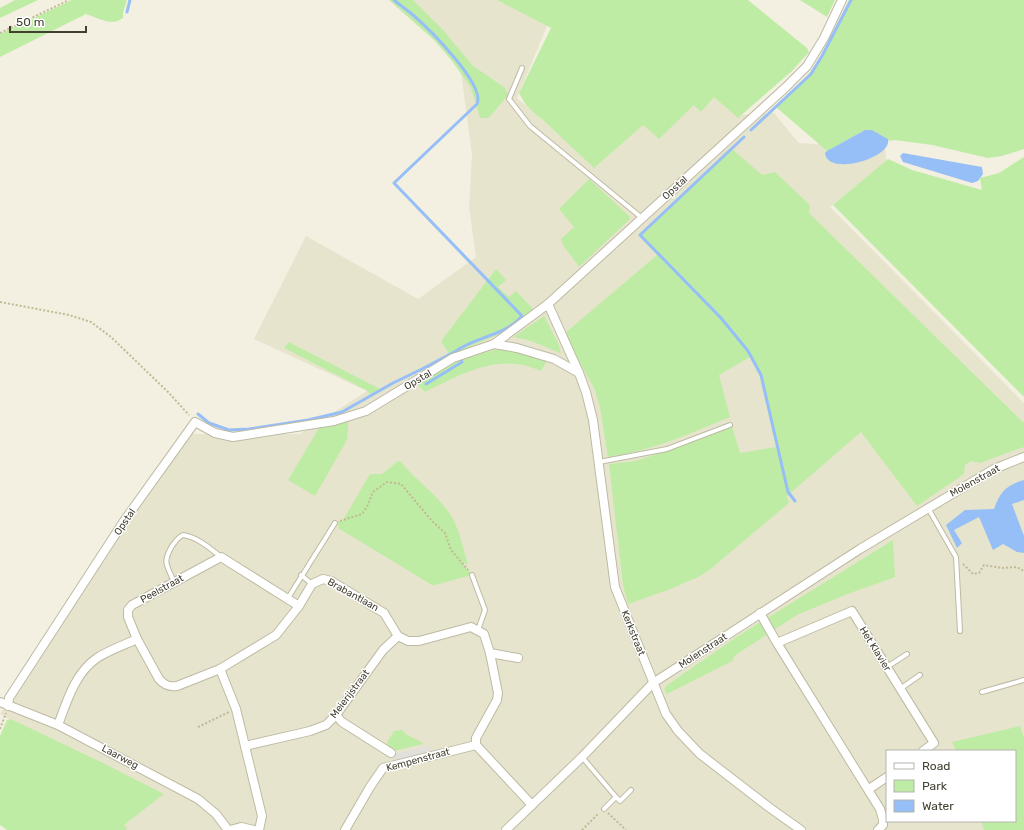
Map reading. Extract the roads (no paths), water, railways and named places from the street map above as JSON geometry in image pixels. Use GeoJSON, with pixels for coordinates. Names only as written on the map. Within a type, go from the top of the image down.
{"type":"FeatureCollection","features":[{"type":"Feature","properties":{"kind":"street","name":"Opstal"},"geometry":{"type":"LineString","coordinates":[[8,706],[9,698],[120,528],[195,422],[215,433],[233,437],[334,421],[366,411],[453,358],[494,344],[548,304],[808,66],[824,38],[842,0]]}},
{"type":"Feature","properties":{"kind":"street","name":"Kerkstraat"},"geometry":{"type":"LineString","coordinates":[[548,304],[579,373],[586,392],[593,420],[615,587],[666,714],[678,731],[700,754],[800,830]]}},
{"type":"Feature","properties":{"kind":"street"},"geometry":{"type":"LineString","coordinates":[[494,344],[517,348],[554,359],[579,373]]}},
{"type":"Feature","properties":{"kind":"street","name":"Molenstraat"},"geometry":{"type":"LineString","coordinates":[[506,830],[582,757],[653,682],[860,549],[994,469],[1024,457]]}},
{"type":"Feature","properties":{"kind":"street"},"geometry":{"type":"LineString","coordinates":[[221,557],[299,606]]}},
{"type":"Feature","properties":{"kind":"street","name":"Peelstraat"},"geometry":{"type":"LineString","coordinates":[[220,669],[176,686],[163,684],[137,639],[128,617],[128,610],[132,605],[221,557]]}},
{"type":"Feature","properties":{"kind":"street","name":"Brabantlaan"},"geometry":{"type":"LineString","coordinates":[[220,669],[276,635],[299,606],[312,584],[323,579],[331,581],[384,613],[398,636]]}},
{"type":"Feature","properties":{"kind":"street","name":"Het Klavier"},"geometry":{"type":"LineString","coordinates":[[777,643],[852,611],[934,743],[924,750]]}},
{"type":"Feature","properties":{"kind":"street"},"geometry":{"type":"LineString","coordinates":[[760,613],[880,809],[884,819],[883,825],[878,830]]}},
{"type":"Feature","properties":{"kind":"street"},"geometry":{"type":"LineString","coordinates":[[398,636],[408,641],[419,641],[471,627],[484,634],[490,653],[498,693],[496,700],[476,738],[476,745],[532,805]]}},
{"type":"Feature","properties":{"kind":"street","name":"Meierijstraat"},"geometry":{"type":"LineString","coordinates":[[245,746],[310,731],[326,725],[336,715],[383,650],[398,636]]}},
{"type":"Feature","properties":{"kind":"street"},"geometry":{"type":"LineString","coordinates":[[58,725],[72,690],[85,668],[98,658],[137,639]]}},
{"type":"Feature","properties":{"kind":"street"},"geometry":{"type":"LineString","coordinates":[[490,653],[518,658]]}},
{"type":"Feature","properties":{"kind":"street"},"geometry":{"type":"LineString","coordinates":[[220,669],[236,709],[262,816],[259,830]]}},
{"type":"Feature","properties":{"kind":"street","name":"Laarweg"},"geometry":{"type":"LineString","coordinates":[[0,702],[58,725],[198,799],[216,814],[229,830],[241,827],[254,830]]}},
{"type":"Feature","properties":{"kind":"street","name":"Kempenstraat"},"geometry":{"type":"LineString","coordinates":[[336,715],[342,722],[391,753]]}},
{"type":"Feature","properties":{"kind":"street","name":"Kempenstraat"},"geometry":{"type":"LineString","coordinates":[[345,830],[383,768],[476,745]]}},
{"type":"Feature","properties":{"kind":"street"},"geometry":{"type":"LineString","coordinates":[[869,789],[886,778]]}},
{"type":"Feature","properties":{"kind":"lane"},"geometry":{"type":"LineString","coordinates":[[522,68],[509,99],[530,126],[642,218]]}},
{"type":"Feature","properties":{"kind":"lane"},"geometry":{"type":"LineString","coordinates":[[599,462],[667,449],[730,425]]}},
{"type":"Feature","properties":{"kind":"lane"},"geometry":{"type":"LineString","coordinates":[[928,508],[956,557],[960,631]]}},
{"type":"Feature","properties":{"kind":"lane"},"geometry":{"type":"LineString","coordinates":[[288,598],[335,523]]}},
{"type":"Feature","properties":{"kind":"lane"},"geometry":{"type":"LineString","coordinates":[[174,582],[165,559],[178,537],[183,534],[211,548],[221,557]]}},
{"type":"Feature","properties":{"kind":"lane"},"geometry":{"type":"LineString","coordinates":[[301,575],[312,584]]}},
{"type":"Feature","properties":{"kind":"lane"},"geometry":{"type":"LineString","coordinates":[[472,575],[485,610],[478,630]]}},
{"type":"Feature","properties":{"kind":"lane"},"geometry":{"type":"LineString","coordinates":[[887,667],[907,654]]}},
{"type":"Feature","properties":{"kind":"lane"},"geometry":{"type":"LineString","coordinates":[[900,689],[920,675]]}},
{"type":"Feature","properties":{"kind":"lane"},"geometry":{"type":"LineString","coordinates":[[982,692],[1024,680]]}},
{"type":"Feature","properties":{"kind":"lane"},"geometry":{"type":"LineString","coordinates":[[582,757],[620,801],[631,790]]}},
{"type":"Feature","properties":{"kind":"lane"},"geometry":{"type":"LineString","coordinates":[[604,809],[616,796]]}},
{"type":"Feature","properties":{"kind":"water"},"geometry":{"type":"Polygon","coordinates":[[[865,130],[872,130],[888,139],[887,146],[881,153],[859,162],[847,164],[836,164],[828,160],[825,153],[827,151],[865,130]]]}},
{"type":"Feature","properties":{"kind":"water"},"geometry":{"type":"Polygon","coordinates":[[[903,153],[982,167],[983,174],[978,181],[972,183],[903,162],[900,156],[903,153]]]}},
{"type":"Feature","properties":{"kind":"water"},"geometry":{"type":"Polygon","coordinates":[[[1024,480],[1024,500],[1012,504],[1024,536],[1024,553],[1017,552],[1003,544],[993,550],[979,517],[954,530],[962,543],[957,548],[946,525],[965,510],[994,509],[1004,490],[1013,484],[1024,480]]]}},
{"type":"Feature","properties":{"kind":"waterway"},"geometry":{"type":"LineString","coordinates":[[127,12],[130,0]]}},
{"type":"Feature","properties":{"kind":"waterway"},"geometry":{"type":"LineString","coordinates":[[394,0],[413,15],[454,57],[473,84],[477,95],[477,104],[394,183],[522,316],[507,328],[464,346],[456,351],[462,362],[426,384]]}},
{"type":"Feature","properties":{"kind":"waterway"},"geometry":{"type":"LineString","coordinates":[[751,130],[811,74],[851,0]]}},
{"type":"Feature","properties":{"kind":"waterway"},"geometry":{"type":"LineString","coordinates":[[744,137],[640,235],[721,318],[748,351],[761,375],[788,492],[795,501]]}},
{"type":"Feature","properties":{"kind":"waterway"},"geometry":{"type":"LineString","coordinates":[[198,414],[209,423],[229,430],[249,429],[308,420],[342,412],[393,383],[456,351]]}}]}
